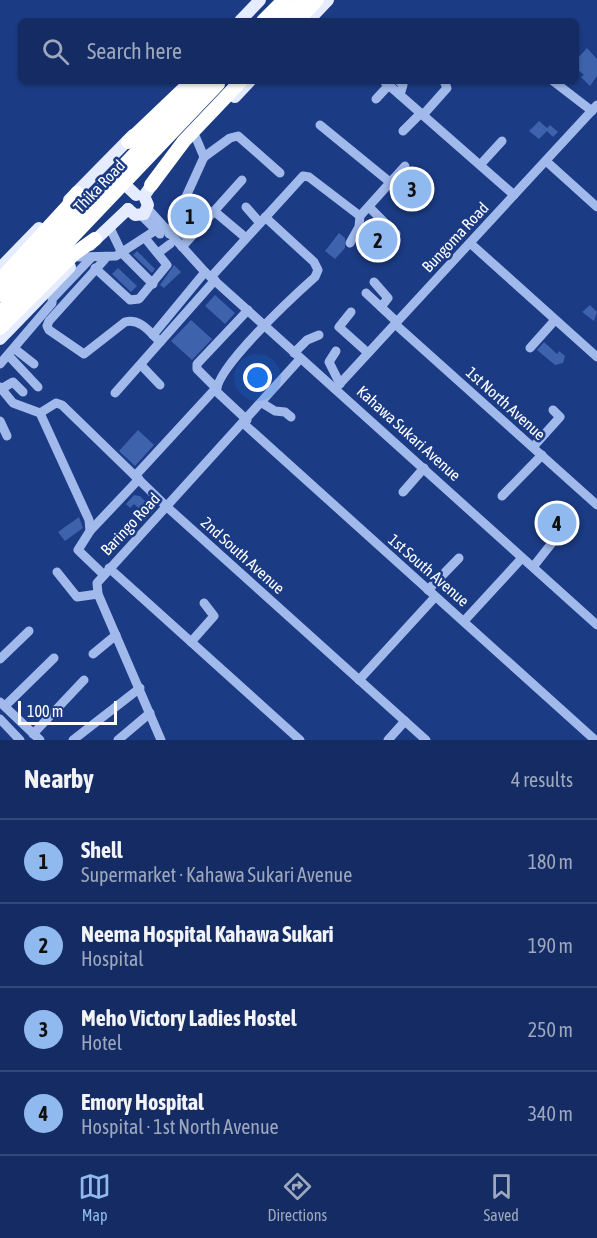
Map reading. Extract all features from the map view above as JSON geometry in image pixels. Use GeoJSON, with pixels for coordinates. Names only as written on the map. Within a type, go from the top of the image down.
{"type":"FeatureCollection","features":[{"type":"Feature","properties":{"kind":"highway"},"geometry":{"type":"LineString","coordinates":[[254,18],[272,0]]}},
{"type":"Feature","properties":{"kind":"highway"},"geometry":{"type":"LineString","coordinates":[[266,18],[284,0]]}},
{"type":"Feature","properties":{"kind":"highway"},"geometry":{"type":"LineString","coordinates":[[283,18],[301,0]]}},
{"type":"Feature","properties":{"kind":"highway"},"geometry":{"type":"LineString","coordinates":[[300,18],[317,0]]}},
{"type":"Feature","properties":{"kind":"highway"},"geometry":{"type":"LineString","coordinates":[[128,142],[189,84]]}},
{"type":"Feature","properties":{"kind":"highway","name":"Thika Road"},"geometry":{"type":"LineString","coordinates":[[0,313],[12,284],[201,84]]}},
{"type":"Feature","properties":{"kind":"highway","name":"Thika Road"},"geometry":{"type":"LineString","coordinates":[[0,295],[219,84]]}},
{"type":"Feature","properties":{"kind":"highway"},"geometry":{"type":"LineString","coordinates":[[139,201],[184,141],[238,84]]}},
{"type":"Feature","properties":{"kind":"highway"},"geometry":{"type":"LineString","coordinates":[[12,284],[77,193]]}},
{"type":"Feature","properties":{"kind":"highway"},"geometry":{"type":"LineString","coordinates":[[0,328],[68,260],[95,239]]}},
{"type":"Feature","properties":{"kind":"main road"},"geometry":{"type":"LineString","coordinates":[[243,18],[260,0]]}},
{"type":"Feature","properties":{"kind":"main road"},"geometry":{"type":"LineString","coordinates":[[311,18],[328,0]]}},
{"type":"Feature","properties":{"kind":"main road","name":"Thika Road"},"geometry":{"type":"LineString","coordinates":[[0,268],[103,168],[180,84]]}},
{"type":"Feature","properties":{"kind":"main road"},"geometry":{"type":"LineString","coordinates":[[0,339],[53,291],[85,258],[95,239],[139,201],[247,84]]}},
{"type":"Feature","properties":{"kind":"main road","name":"Kahawa Sukari Avenue"},"geometry":{"type":"LineString","coordinates":[[103,168],[139,201]]}},
{"type":"Feature","properties":{"kind":"street"},"geometry":{"type":"LineString","coordinates":[[376,99],[385,84]]}},
{"type":"Feature","properties":{"kind":"street"},"geometry":{"type":"LineString","coordinates":[[387,84],[514,195]]}},
{"type":"Feature","properties":{"kind":"street"},"geometry":{"type":"LineString","coordinates":[[400,95],[403,84]]}},
{"type":"Feature","properties":{"kind":"street"},"geometry":{"type":"LineString","coordinates":[[403,131],[447,88],[445,84]]}},
{"type":"Feature","properties":{"kind":"street"},"geometry":{"type":"LineString","coordinates":[[558,84],[594,108]]}},
{"type":"Feature","properties":{"kind":"street","name":"Bungoma Road"},"geometry":{"type":"LineString","coordinates":[[337,386],[594,108]]}},
{"type":"Feature","properties":{"kind":"street"},"geometry":{"type":"LineString","coordinates":[[320,125],[391,183]]}},
{"type":"Feature","properties":{"kind":"street"},"geometry":{"type":"LineString","coordinates":[[158,253],[169,239],[173,225],[204,157],[230,138],[238,136],[280,173]]}},
{"type":"Feature","properties":{"kind":"street"},"geometry":{"type":"LineString","coordinates":[[196,138],[204,157]]}},
{"type":"Feature","properties":{"kind":"street"},"geometry":{"type":"LineString","coordinates":[[480,165],[502,141]]}},
{"type":"Feature","properties":{"kind":"street"},"geometry":{"type":"LineString","coordinates":[[546,161],[597,207]]}},
{"type":"Feature","properties":{"kind":"street"},"geometry":{"type":"LineString","coordinates":[[350,243],[359,227],[360,216],[370,208],[405,166]]}},
{"type":"Feature","properties":{"kind":"street"},"geometry":{"type":"LineString","coordinates":[[115,393],[141,365],[157,338],[207,274],[246,238],[303,176],[309,177],[360,216]]}},
{"type":"Feature","properties":{"kind":"street"},"geometry":{"type":"LineString","coordinates":[[182,247],[242,180]]}},
{"type":"Feature","properties":{"kind":"street","name":"Kahawa Sukari Avenue"},"geometry":{"type":"LineString","coordinates":[[139,201],[156,230],[182,247],[207,274]]}},
{"type":"Feature","properties":{"kind":"street","name":"Kahawa Sukari Avenue"},"geometry":{"type":"LineString","coordinates":[[139,201],[169,239],[297,356],[337,386],[597,625]]}},
{"type":"Feature","properties":{"kind":"street"},"geometry":{"type":"LineString","coordinates":[[246,207],[314,262],[318,270],[315,276],[264,326],[229,366],[216,388],[90,531],[78,550],[191,642],[300,740]]}},
{"type":"Feature","properties":{"kind":"street"},"geometry":{"type":"LineString","coordinates":[[370,208],[396,234]]}},
{"type":"Feature","properties":{"kind":"street"},"geometry":{"type":"LineString","coordinates":[[214,211],[246,238]]}},
{"type":"Feature","properties":{"kind":"street"},"geometry":{"type":"LineString","coordinates":[[173,225],[189,239]]}},
{"type":"Feature","properties":{"kind":"street"},"geometry":{"type":"LineString","coordinates":[[109,226],[122,253],[153,284]]}},
{"type":"Feature","properties":{"kind":"street"},"geometry":{"type":"LineString","coordinates":[[85,258],[105,259],[122,253],[156,230]]}},
{"type":"Feature","properties":{"kind":"street"},"geometry":{"type":"LineString","coordinates":[[95,268],[130,300],[140,299],[167,265],[145,238]]}},
{"type":"Feature","properties":{"kind":"street"},"geometry":{"type":"LineString","coordinates":[[470,243],[597,357]]}},
{"type":"Feature","properties":{"kind":"street"},"geometry":{"type":"LineString","coordinates":[[105,259],[49,321],[47,326],[49,330],[84,354],[125,322],[139,322],[157,338]]}},
{"type":"Feature","properties":{"kind":"street"},"geometry":{"type":"LineString","coordinates":[[374,282],[388,298],[381,307]]}},
{"type":"Feature","properties":{"kind":"street"},"geometry":{"type":"LineString","coordinates":[[0,363],[52,303],[53,291]]}},
{"type":"Feature","properties":{"kind":"street","name":"1st North Avenue"},"geometry":{"type":"LineString","coordinates":[[366,293],[396,323],[597,505]]}},
{"type":"Feature","properties":{"kind":"street","name":"1st South Avenue"},"geometry":{"type":"LineString","coordinates":[[248,310],[196,364],[197,369],[245,421],[595,740]]}},
{"type":"Feature","properties":{"kind":"street"},"geometry":{"type":"LineString","coordinates":[[351,312],[339,327],[368,353]]}},
{"type":"Feature","properties":{"kind":"street"},"geometry":{"type":"LineString","coordinates":[[530,348],[555,320]]}},
{"type":"Feature","properties":{"kind":"street","name":"Baringo Road"},"geometry":{"type":"LineString","coordinates":[[98,594],[97,583],[106,572],[262,403],[308,340],[319,335]]}},
{"type":"Feature","properties":{"kind":"street"},"geometry":{"type":"LineString","coordinates":[[336,351],[329,362],[337,386]]}},
{"type":"Feature","properties":{"kind":"street"},"geometry":{"type":"LineString","coordinates":[[11,352],[34,364]]}},
{"type":"Feature","properties":{"kind":"street"},"geometry":{"type":"LineString","coordinates":[[11,352],[38,387]]}},
{"type":"Feature","properties":{"kind":"street"},"geometry":{"type":"LineString","coordinates":[[141,365],[160,385]]}},
{"type":"Feature","properties":{"kind":"street"},"geometry":{"type":"LineString","coordinates":[[23,392],[13,382],[2,392],[13,403],[40,413],[89,520],[90,531]]}},
{"type":"Feature","properties":{"kind":"street","name":"2nd South Avenue"},"geometry":{"type":"LineString","coordinates":[[40,413],[56,403],[62,405],[167,507],[426,740]]}},
{"type":"Feature","properties":{"kind":"street"},"geometry":{"type":"LineString","coordinates":[[262,403],[275,411],[285,412],[291,417]]}},
{"type":"Feature","properties":{"kind":"street"},"geometry":{"type":"LineString","coordinates":[[533,447],[560,417],[553,410]]}},
{"type":"Feature","properties":{"kind":"street"},"geometry":{"type":"LineString","coordinates":[[0,421],[7,436]]}},
{"type":"Feature","properties":{"kind":"street"},"geometry":{"type":"LineString","coordinates":[[502,496],[542,455]]}},
{"type":"Feature","properties":{"kind":"street"},"geometry":{"type":"LineString","coordinates":[[403,492],[424,468]]}},
{"type":"Feature","properties":{"kind":"street"},"geometry":{"type":"LineString","coordinates":[[533,567],[559,534]]}},
{"type":"Feature","properties":{"kind":"street"},"geometry":{"type":"LineString","coordinates":[[359,680],[459,558]]}},
{"type":"Feature","properties":{"kind":"street"},"geometry":{"type":"LineString","coordinates":[[465,620],[522,558]]}},
{"type":"Feature","properties":{"kind":"street"},"geometry":{"type":"LineString","coordinates":[[57,572],[77,597],[98,594],[161,740]]}},
{"type":"Feature","properties":{"kind":"street"},"geometry":{"type":"LineString","coordinates":[[191,642],[214,616],[214,612],[204,603]]}},
{"type":"Feature","properties":{"kind":"street"},"geometry":{"type":"LineString","coordinates":[[0,659],[29,631]]}},
{"type":"Feature","properties":{"kind":"street"},"geometry":{"type":"LineString","coordinates":[[93,654],[116,635]]}},
{"type":"Feature","properties":{"kind":"street"},"geometry":{"type":"LineString","coordinates":[[54,657],[2,704],[35,737],[84,680]]}},
{"type":"Feature","properties":{"kind":"street"},"geometry":{"type":"LineString","coordinates":[[73,740],[140,688]]}},
{"type":"Feature","properties":{"kind":"street"},"geometry":{"type":"LineString","coordinates":[[118,740],[150,713]]}},
{"type":"Feature","properties":{"kind":"street"},"geometry":{"type":"LineString","coordinates":[[0,719],[20,740]]}},
{"type":"Feature","properties":{"kind":"street"},"geometry":{"type":"LineString","coordinates":[[388,740],[405,721]]}},
{"type":"Feature","properties":{"kind":"building"},"geometry":{"type":"Polygon","coordinates":[[[587,48],[597,59],[597,76],[590,86],[581,77],[584,75],[579,71],[579,57],[587,48]]]}},
{"type":"Feature","properties":{"kind":"building"},"geometry":{"type":"Polygon","coordinates":[[[539,121],[547,128],[550,125],[558,132],[553,137],[547,131],[539,139],[529,131],[539,121]]]}},
{"type":"Feature","properties":{"kind":"building"},"geometry":{"type":"Polygon","coordinates":[[[192,200],[204,212],[189,230],[181,223],[192,200]]]}},
{"type":"Feature","properties":{"kind":"building"},"geometry":{"type":"Polygon","coordinates":[[[339,233],[345,238],[345,248],[335,259],[325,251],[339,233]]]}},
{"type":"Feature","properties":{"kind":"building"},"geometry":{"type":"Polygon","coordinates":[[[137,251],[155,269],[152,273],[133,255],[137,251]]]}},
{"type":"Feature","properties":{"kind":"building"},"geometry":{"type":"Polygon","coordinates":[[[174,265],[181,272],[164,288],[160,285],[174,265]]]}},
{"type":"Feature","properties":{"kind":"building"},"geometry":{"type":"Polygon","coordinates":[[[118,268],[137,286],[131,292],[112,274],[118,268]]]}},
{"type":"Feature","properties":{"kind":"building"},"geometry":{"type":"Polygon","coordinates":[[[215,295],[235,313],[225,324],[205,306],[215,295]]]}},
{"type":"Feature","properties":{"kind":"building"},"geometry":{"type":"Polygon","coordinates":[[[590,305],[597,312],[594,321],[582,312],[590,305]]]}},
{"type":"Feature","properties":{"kind":"building"},"geometry":{"type":"Polygon","coordinates":[[[191,320],[212,339],[192,360],[171,341],[191,320]]]}},
{"type":"Feature","properties":{"kind":"building"},"geometry":{"type":"Polygon","coordinates":[[[544,342],[557,354],[559,351],[565,356],[563,363],[555,365],[537,350],[544,342]]]}},
{"type":"Feature","properties":{"kind":"building"},"geometry":{"type":"Polygon","coordinates":[[[138,430],[154,445],[135,466],[119,451],[138,430]]]}},
{"type":"Feature","properties":{"kind":"building"},"geometry":{"type":"Polygon","coordinates":[[[134,495],[140,496],[154,510],[143,522],[139,518],[144,513],[134,504],[130,508],[126,504],[134,495]]]}},
{"type":"Feature","properties":{"kind":"building"},"geometry":{"type":"Polygon","coordinates":[[[79,517],[83,528],[65,541],[58,532],[79,517]]]}},
{"type":"Feature","properties":{"kind":"place","name":"Meho Victory Ladies Hostel"},"geometry":{"type":"Point","coordinates":[412,189]}},
{"type":"Feature","properties":{"kind":"place","name":"Shell"},"geometry":{"type":"Point","coordinates":[190,216]}},
{"type":"Feature","properties":{"kind":"place","name":"Neema Hospital Kahawa Sukari"},"geometry":{"type":"Point","coordinates":[378,240]}},
{"type":"Feature","properties":{"kind":"place","name":"Emory Hospital"},"geometry":{"type":"Point","coordinates":[557,523]}}]}
